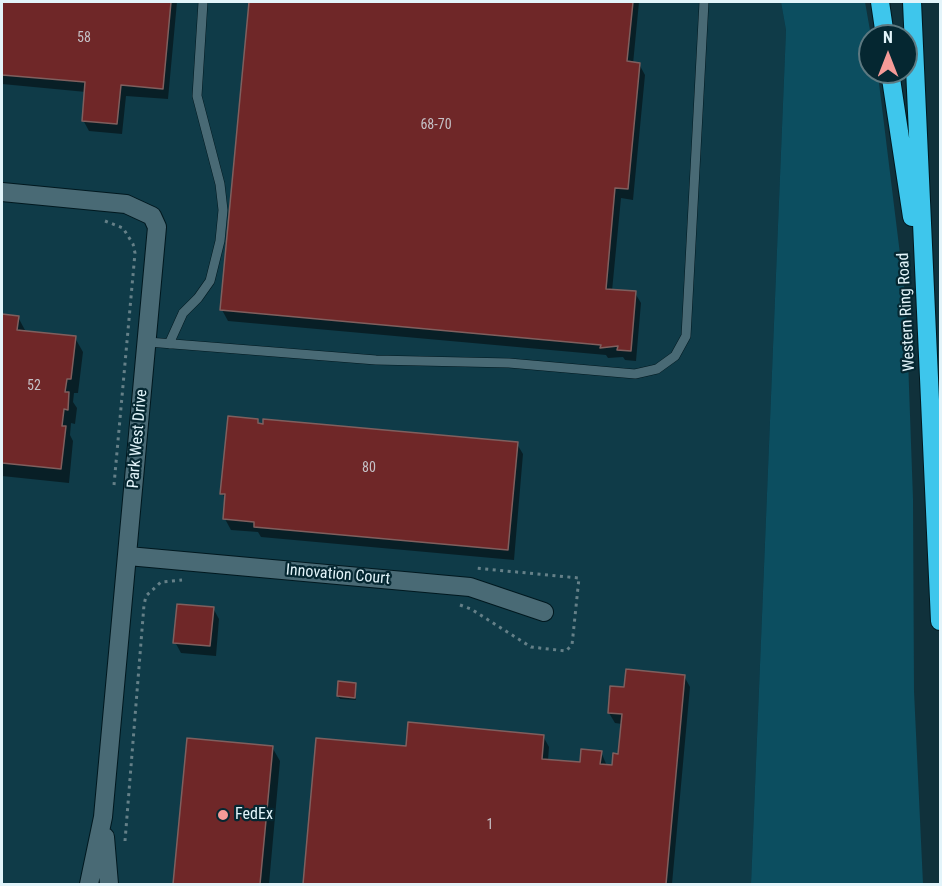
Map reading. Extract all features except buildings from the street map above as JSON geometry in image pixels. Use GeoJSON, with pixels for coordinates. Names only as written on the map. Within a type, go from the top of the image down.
{"type":"FeatureCollection","features":[{"type":"Feature","properties":{"kind":"highway"},"geometry":{"type":"LineString","coordinates":[[880,2],[883,24]]}},
{"type":"Feature","properties":{"kind":"highway","name":"Western Ring Road"},"geometry":{"type":"LineString","coordinates":[[912,2],[940,621]]}},
{"type":"Feature","properties":{"kind":"highway"},"geometry":{"type":"LineString","coordinates":[[892,84],[926,317]]}},
{"type":"Feature","properties":{"kind":"street","name":"Park West Drive"},"geometry":{"type":"LineString","coordinates":[[2,192],[126,204],[152,216],[157,227],[103,817]]}},
{"type":"Feature","properties":{"kind":"street","name":"Innovation Court"},"geometry":{"type":"LineString","coordinates":[[128,556],[470,587],[544,612]]}},
{"type":"Feature","properties":{"kind":"street"},"geometry":{"type":"LineString","coordinates":[[89,885],[103,817]]}},
{"type":"Feature","properties":{"kind":"street"},"geometry":{"type":"LineString","coordinates":[[103,817],[109,885]]}},
{"type":"Feature","properties":{"kind":"lane"},"geometry":{"type":"LineString","coordinates":[[169,344],[183,313],[210,281],[220,241],[223,210],[220,184],[197,96],[203,2]]}},
{"type":"Feature","properties":{"kind":"lane"},"geometry":{"type":"LineString","coordinates":[[147,342],[376,360],[453,360],[635,374],[657,369],[675,356],[686,336],[704,2]]}},
{"type":"Feature","properties":{"kind":"path"},"geometry":{"type":"LineString","coordinates":[[96,221],[115,224],[123,228],[133,244],[135,253],[113,488]]}},
{"type":"Feature","properties":{"kind":"path"},"geometry":{"type":"LineString","coordinates":[[125,848],[127,790],[144,605],[146,596],[160,582],[183,580]]}},
{"type":"Feature","properties":{"kind":"shaded area"},"geometry":{"type":"Polygon","coordinates":[[[2,2],[781,2],[786,30],[751,884],[2,884],[2,2]]]}},
{"type":"Feature","properties":{"kind":"shaded area"},"geometry":{"type":"Polygon","coordinates":[[[781,2],[865,2],[869,24],[858,24],[858,84],[879,84],[906,303],[913,499],[914,691],[923,884],[751,884],[786,30],[781,2]]]}},
{"type":"Feature","properties":{"kind":"place","name":"FedEx"},"geometry":{"type":"Point","coordinates":[223,815]}}]}
